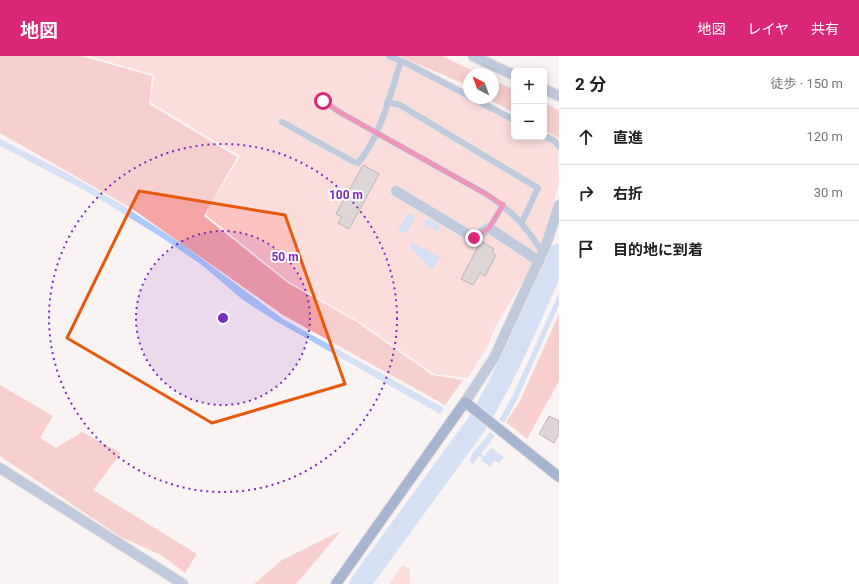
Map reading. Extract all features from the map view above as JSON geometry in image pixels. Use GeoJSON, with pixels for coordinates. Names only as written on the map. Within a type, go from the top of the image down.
{"type":"FeatureCollection","features":[{"type":"Feature","properties":{"kind":"street"},"geometry":{"type":"LineString","coordinates":[[473,56],[511,74]]}},
{"type":"Feature","properties":{"kind":"street"},"geometry":{"type":"LineString","coordinates":[[547,90],[559,96]]}},
{"type":"Feature","properties":{"kind":"street"},"geometry":{"type":"LineString","coordinates":[[396,191],[474,238],[489,228],[541,257]]}},
{"type":"Feature","properties":{"kind":"street"},"geometry":{"type":"LineString","coordinates":[[336,584],[468,405],[494,358],[541,257],[559,205]]}},
{"type":"Feature","properties":{"kind":"street"},"geometry":{"type":"LineString","coordinates":[[468,405],[559,477]]}},
{"type":"Feature","properties":{"kind":"street"},"geometry":{"type":"LineString","coordinates":[[0,468],[183,584]]}},
{"type":"Feature","properties":{"kind":"lane"},"geometry":{"type":"LineString","coordinates":[[389,56],[463,93]]}},
{"type":"Feature","properties":{"kind":"lane"},"geometry":{"type":"LineString","coordinates":[[282,122],[358,163],[365,156],[377,133],[401,61]]}},
{"type":"Feature","properties":{"kind":"lane"},"geometry":{"type":"LineString","coordinates":[[323,101],[503,205],[522,222],[541,257]]}},
{"type":"Feature","properties":{"kind":"lane"},"geometry":{"type":"LineString","coordinates":[[387,102],[400,105],[538,188],[522,222]]}},
{"type":"Feature","properties":{"kind":"lane"},"geometry":{"type":"LineString","coordinates":[[483,104],[511,118]]}},
{"type":"Feature","properties":{"kind":"lane"},"geometry":{"type":"LineString","coordinates":[[547,137],[553,140],[559,146]]}},
{"type":"Feature","properties":{"kind":"lane"},"geometry":{"type":"LineString","coordinates":[[489,228],[503,205]]}},
{"type":"Feature","properties":{"kind":"highlighted area"},"geometry":{"type":"Polygon","coordinates":[[[139,191],[285,215],[345,384],[212,423],[67,338],[139,191]]]}},
{"type":"Feature","properties":{"kind":"shaded area"},"geometry":{"type":"Polygon","coordinates":[[[0,56],[81,56],[152,76],[149,104],[237,157],[204,216],[288,283],[357,322],[432,375],[463,380],[445,405],[283,315],[131,208],[0,133],[0,56]]]}},
{"type":"Feature","properties":{"kind":"shaded area"},"geometry":{"type":"Polygon","coordinates":[[[89,56],[394,56],[463,91],[463,104],[488,104],[511,115],[511,140],[547,140],[547,134],[558,140],[559,184],[533,264],[496,326],[487,347],[468,378],[434,374],[358,321],[289,282],[206,215],[209,207],[240,156],[150,102],[154,75],[89,56]]]}},
{"type":"Feature","properties":{"kind":"shaded area"},"geometry":{"type":"Polygon","coordinates":[[[399,56],[442,56],[467,68],[463,68],[463,84],[399,56]]]}},
{"type":"Feature","properties":{"kind":"shaded area"},"geometry":{"type":"Polygon","coordinates":[[[499,83],[511,89],[511,111],[498,104],[499,83]]]}},
{"type":"Feature","properties":{"kind":"shaded area"},"geometry":{"type":"Polygon","coordinates":[[[547,104],[559,110],[559,138],[547,132],[547,104]]]}},
{"type":"Feature","properties":{"kind":"shaded area"},"geometry":{"type":"Polygon","coordinates":[[[559,314],[559,381],[527,439],[506,422],[519,403],[559,314]]]}},
{"type":"Feature","properties":{"kind":"shaded area"},"geometry":{"type":"Polygon","coordinates":[[[0,385],[53,416],[40,438],[56,448],[82,432],[121,453],[93,490],[197,554],[185,573],[161,555],[121,537],[0,456],[0,385]]]}},
{"type":"Feature","properties":{"kind":"shaded area"},"geometry":{"type":"Polygon","coordinates":[[[341,531],[296,584],[254,584],[282,560],[341,531]]]}},
{"type":"Feature","properties":{"kind":"shaded area"},"geometry":{"type":"Polygon","coordinates":[[[402,565],[410,569],[410,584],[389,584],[402,565]]]}},
{"type":"Feature","properties":{"kind":"water"},"geometry":{"type":"Polygon","coordinates":[[[0,139],[63,171],[119,203],[182,244],[283,319],[444,408],[440,414],[274,320],[243,300],[203,266],[161,237],[86,191],[0,146],[0,139]]]}},
{"type":"Feature","properties":{"kind":"water"},"geometry":{"type":"Polygon","coordinates":[[[411,213],[416,218],[407,232],[402,233],[399,228],[408,214],[411,213]]]}},
{"type":"Feature","properties":{"kind":"water"},"geometry":{"type":"Polygon","coordinates":[[[428,219],[438,224],[440,229],[438,231],[434,231],[432,227],[426,227],[424,221],[428,219]]]}},
{"type":"Feature","properties":{"kind":"water"},"geometry":{"type":"Polygon","coordinates":[[[413,243],[440,257],[432,270],[409,246],[413,243]]]}},
{"type":"Feature","properties":{"kind":"water"},"geometry":{"type":"Polygon","coordinates":[[[559,293],[559,305],[517,400],[504,423],[499,420],[512,397],[559,293]]]}},
{"type":"Feature","properties":{"kind":"water"},"geometry":{"type":"Polygon","coordinates":[[[490,432],[495,436],[481,454],[484,456],[491,448],[504,457],[499,463],[494,461],[490,467],[481,460],[482,458],[479,456],[473,464],[470,462],[472,454],[490,432]]]}},
{"type":"Feature","properties":{"kind":"building"},"geometry":{"type":"Polygon","coordinates":[[[363,165],[379,174],[349,229],[338,223],[342,217],[336,214],[363,165]]]}},
{"type":"Feature","properties":{"kind":"building"},"geometry":{"type":"Polygon","coordinates":[[[481,241],[494,249],[492,253],[496,255],[485,276],[480,273],[473,285],[461,279],[481,241]]]}},
{"type":"Feature","properties":{"kind":"building"},"geometry":{"type":"Polygon","coordinates":[[[549,416],[559,421],[559,434],[554,443],[539,434],[549,416]]]}},
{"type":"Feature","properties":{"kind":"waterway"},"geometry":{"type":"LineString","coordinates":[[360,584],[476,425],[510,362],[559,254]]}},
{"type":"Feature","properties":{"kind":"route"},"geometry":{"type":"LineString","coordinates":[[323,101],[341,113],[503,205],[489,228],[474,238]]}}]}
